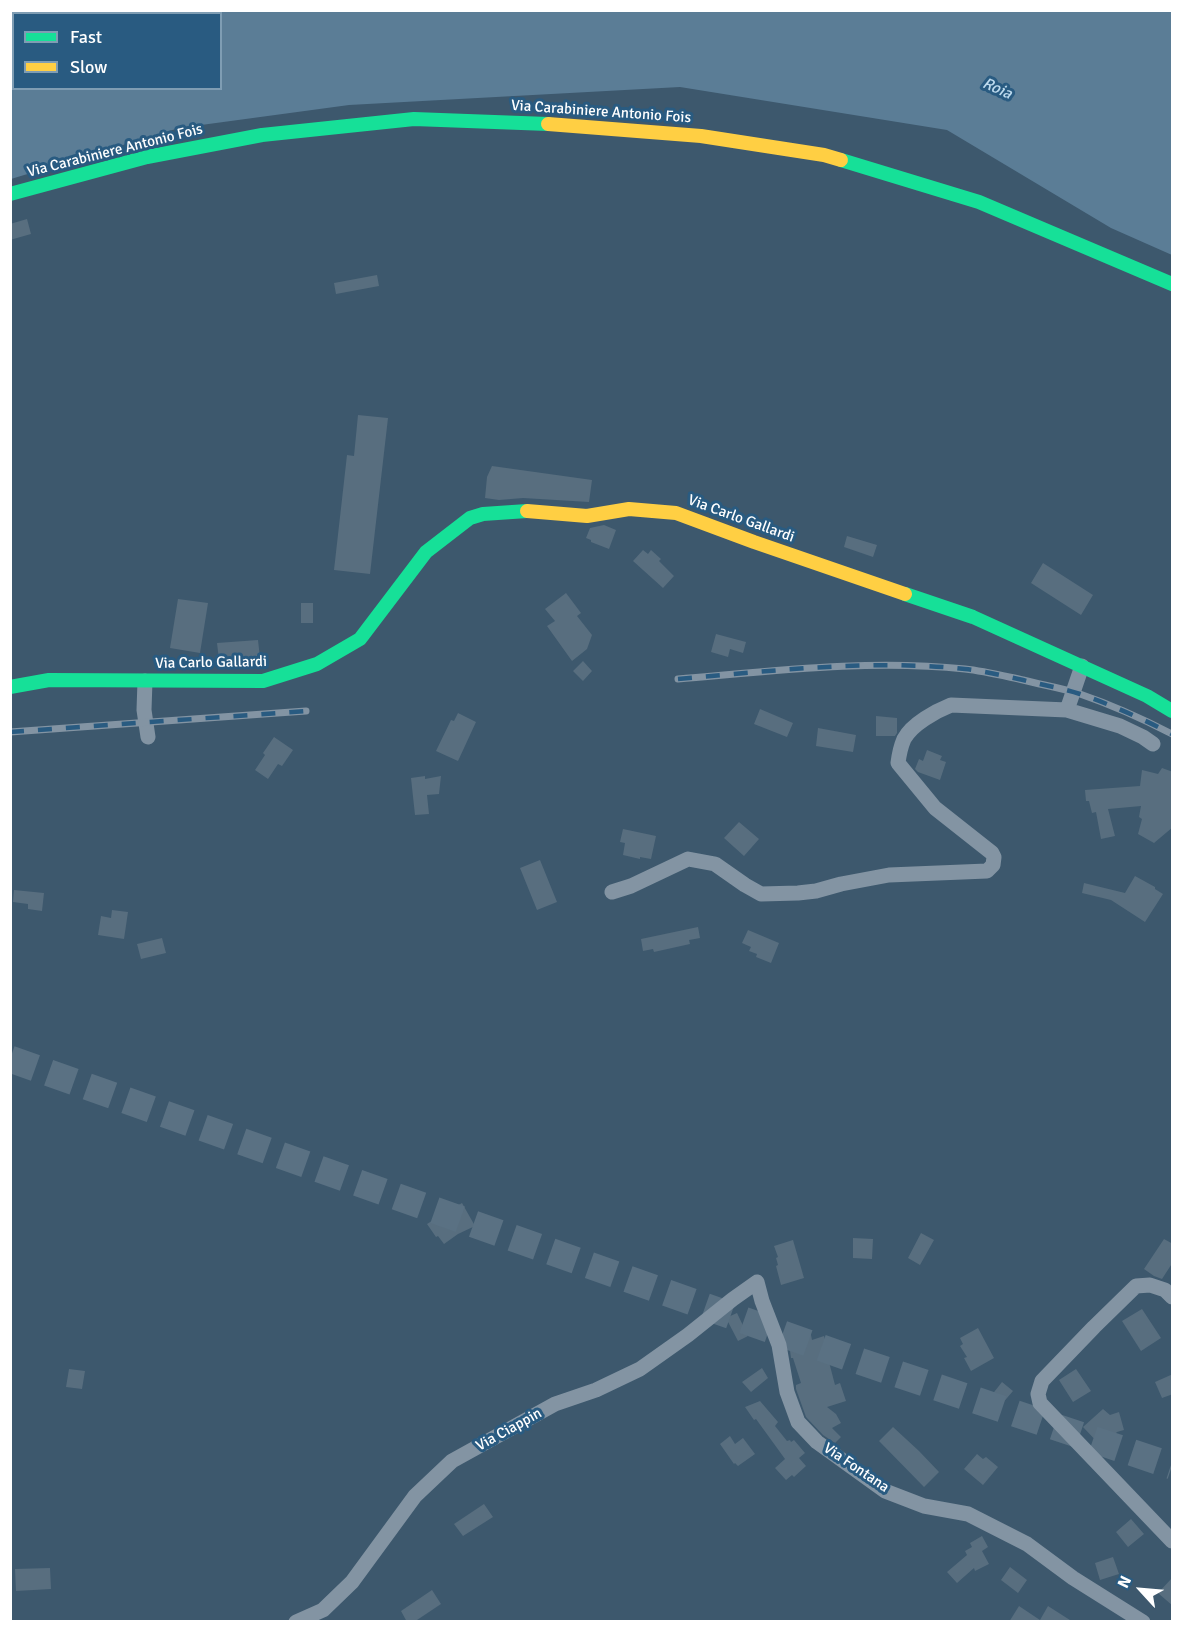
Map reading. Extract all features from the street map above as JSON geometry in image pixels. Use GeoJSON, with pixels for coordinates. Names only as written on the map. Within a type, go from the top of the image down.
{"type":"FeatureCollection","features":[{"type":"Feature","properties":{"kind":"street","name":"Via Carabiniere Antonio Fois"},"geometry":{"type":"LineString","coordinates":[[10,194],[147,157],[262,135],[414,119],[559,124],[701,136],[825,155],[979,202],[1173,284]]}},
{"type":"Feature","properties":{"kind":"street","name":"Via Carlo Gallardi"},"geometry":{"type":"LineString","coordinates":[[10,687],[49,680],[262,681],[279,677],[317,664],[360,639],[426,552],[441,538],[470,518],[483,514],[522,512],[587,516],[629,509],[676,513],[973,617],[1147,696],[1173,711]]}},
{"type":"Feature","properties":{"kind":"street"},"geometry":{"type":"LineString","coordinates":[[1067,710],[1082,666]]}},
{"type":"Feature","properties":{"kind":"street"},"geometry":{"type":"LineString","coordinates":[[145,681],[144,710],[148,737]]}},
{"type":"Feature","properties":{"kind":"street"},"geometry":{"type":"LineString","coordinates":[[612,892],[631,886],[688,859],[722,867],[761,894],[816,891],[889,875],[987,871],[993,865],[992,853],[935,808],[898,763],[908,733],[937,710],[951,705],[1067,710],[1120,726],[1153,744]]}},
{"type":"Feature","properties":{"kind":"street","name":"Via Ciappin"},"geometry":{"type":"LineString","coordinates":[[296,1622],[323,1610],[352,1582],[415,1496],[452,1461],[555,1404],[596,1390],[640,1369],[757,1282]]}},
{"type":"Feature","properties":{"kind":"street","name":"Via Fontana"},"geometry":{"type":"LineString","coordinates":[[757,1282],[779,1345],[786,1392],[798,1422],[817,1442],[885,1491],[924,1506],[968,1514],[1017,1539],[1143,1622]]}},
{"type":"Feature","properties":{"kind":"street"},"geometry":{"type":"LineString","coordinates":[[1173,1298],[1165,1290],[1150,1285],[1136,1287],[1042,1381],[1038,1394],[1040,1403],[1173,1541]]}},
{"type":"Feature","properties":{"kind":"water","name":"Roia"},"geometry":{"type":"Polygon","coordinates":[[[11,10],[1172,11],[1172,255],[1111,228],[947,130],[680,87],[349,105],[179,128],[11,179],[11,10]]]}},
{"type":"Feature","properties":{"kind":"building"},"geometry":{"type":"Polygon","coordinates":[[[27,219],[31,234],[10,240],[10,224],[27,219]]]}},
{"type":"Feature","properties":{"kind":"building"},"geometry":{"type":"Polygon","coordinates":[[[377,275],[379,286],[336,294],[334,283],[377,275]]]}},
{"type":"Feature","properties":{"kind":"building"},"geometry":{"type":"Polygon","coordinates":[[[358,415],[388,418],[370,574],[334,570],[347,455],[354,456],[358,415]]]}},
{"type":"Feature","properties":{"kind":"building"},"geometry":{"type":"Polygon","coordinates":[[[492,466],[592,480],[589,502],[485,498],[487,477],[492,466]]]}},
{"type":"Feature","properties":{"kind":"building"},"geometry":{"type":"Polygon","coordinates":[[[604,525],[616,530],[609,549],[586,538],[590,528],[604,525]]]}},
{"type":"Feature","properties":{"kind":"building"},"geometry":{"type":"Polygon","coordinates":[[[847,536],[877,545],[873,557],[844,547],[847,536]]]}},
{"type":"Feature","properties":{"kind":"building"},"geometry":{"type":"Polygon","coordinates":[[[643,550],[648,554],[651,550],[674,576],[663,588],[633,561],[643,550]]]}},
{"type":"Feature","properties":{"kind":"building"},"geometry":{"type":"Polygon","coordinates":[[[1043,563],[1093,595],[1081,615],[1031,583],[1043,563]]]}},
{"type":"Feature","properties":{"kind":"building"},"geometry":{"type":"Polygon","coordinates":[[[566,593],[581,613],[577,616],[592,635],[587,649],[572,661],[547,626],[555,621],[545,609],[566,593]]]}},
{"type":"Feature","properties":{"kind":"building"},"geometry":{"type":"Polygon","coordinates":[[[178,599],[208,603],[200,653],[170,648],[178,599]]]}},
{"type":"Feature","properties":{"kind":"building"},"geometry":{"type":"Polygon","coordinates":[[[301,603],[313,603],[313,623],[301,623],[301,603]]]}},
{"type":"Feature","properties":{"kind":"building"},"geometry":{"type":"Polygon","coordinates":[[[716,634],[746,642],[743,653],[730,649],[728,657],[711,652],[716,634]]]}},
{"type":"Feature","properties":{"kind":"building"},"geometry":{"type":"Polygon","coordinates":[[[258,640],[261,667],[220,668],[217,643],[258,640]]]}},
{"type":"Feature","properties":{"kind":"building"},"geometry":{"type":"Polygon","coordinates":[[[583,661],[592,671],[583,681],[573,671],[583,661]]]}},
{"type":"Feature","properties":{"kind":"building"},"geometry":{"type":"Polygon","coordinates":[[[760,709],[793,723],[787,737],[754,724],[760,709]]]}},
{"type":"Feature","properties":{"kind":"building"},"geometry":{"type":"Polygon","coordinates":[[[458,713],[476,722],[458,761],[436,751],[451,720],[454,721],[458,713]]]}},
{"type":"Feature","properties":{"kind":"building"},"geometry":{"type":"Polygon","coordinates":[[[876,716],[897,718],[895,736],[876,736],[876,716]]]}},
{"type":"Feature","properties":{"kind":"building"},"geometry":{"type":"Polygon","coordinates":[[[818,728],[856,735],[853,752],[816,746],[818,728]]]}},
{"type":"Feature","properties":{"kind":"building"},"geometry":{"type":"Polygon","coordinates":[[[274,737],[293,750],[282,766],[278,764],[268,779],[255,770],[274,737]]]}},
{"type":"Feature","properties":{"kind":"building"},"geometry":{"type":"Polygon","coordinates":[[[927,750],[942,756],[940,760],[946,762],[940,780],[915,769],[919,759],[923,761],[927,750]]]}},
{"type":"Feature","properties":{"kind":"building"},"geometry":{"type":"Polygon","coordinates":[[[1162,768],[1173,772],[1173,827],[1154,843],[1138,834],[1142,819],[1139,817],[1141,806],[1108,809],[1115,836],[1101,839],[1096,812],[1092,813],[1089,801],[1086,801],[1085,790],[1140,786],[1142,770],[1158,774],[1162,768]]]}},
{"type":"Feature","properties":{"kind":"building"},"geometry":{"type":"Polygon","coordinates":[[[425,776],[425,779],[441,776],[439,794],[427,795],[429,814],[415,815],[411,778],[425,776]]]}},
{"type":"Feature","properties":{"kind":"building"},"geometry":{"type":"Polygon","coordinates":[[[739,822],[759,839],[744,856],[724,838],[739,822]]]}},
{"type":"Feature","properties":{"kind":"building"},"geometry":{"type":"Polygon","coordinates":[[[623,829],[656,836],[651,859],[623,855],[625,843],[620,842],[623,829]]]}},
{"type":"Feature","properties":{"kind":"building"},"geometry":{"type":"Polygon","coordinates":[[[540,860],[557,902],[537,910],[520,868],[540,860]]]}},
{"type":"Feature","properties":{"kind":"building"},"geometry":{"type":"Polygon","coordinates":[[[1135,876],[1163,894],[1145,922],[1111,900],[1082,893],[1084,883],[1125,893],[1135,876]]]}},
{"type":"Feature","properties":{"kind":"building"},"geometry":{"type":"Polygon","coordinates":[[[14,890],[44,893],[42,911],[28,909],[28,904],[13,902],[14,890]]]}},
{"type":"Feature","properties":{"kind":"building"},"geometry":{"type":"Polygon","coordinates":[[[112,910],[128,912],[124,939],[98,935],[101,916],[111,918],[112,910]]]}},
{"type":"Feature","properties":{"kind":"building"},"geometry":{"type":"Polygon","coordinates":[[[698,927],[700,938],[689,940],[690,944],[654,952],[653,949],[643,951],[641,939],[698,927]]]}},
{"type":"Feature","properties":{"kind":"building"},"geometry":{"type":"Polygon","coordinates":[[[748,930],[779,943],[771,963],[756,957],[757,954],[749,951],[751,947],[742,943],[748,930]]]}},
{"type":"Feature","properties":{"kind":"building"},"geometry":{"type":"Polygon","coordinates":[[[162,938],[166,953],[141,959],[137,944],[162,938]]]}},
{"type":"Feature","properties":{"kind":"building"},"geometry":{"type":"Polygon","coordinates":[[[462,1203],[475,1226],[444,1244],[427,1224],[462,1203]]]}},
{"type":"Feature","properties":{"kind":"building"},"geometry":{"type":"Polygon","coordinates":[[[921,1233],[934,1240],[920,1265],[908,1258],[921,1233]]]}},
{"type":"Feature","properties":{"kind":"building"},"geometry":{"type":"Polygon","coordinates":[[[853,1238],[873,1239],[872,1259],[853,1258],[853,1238]]]}},
{"type":"Feature","properties":{"kind":"building"},"geometry":{"type":"Polygon","coordinates":[[[1164,1239],[1173,1244],[1173,1262],[1162,1279],[1144,1269],[1164,1239]]]}},
{"type":"Feature","properties":{"kind":"building"},"geometry":{"type":"Polygon","coordinates":[[[793,1240],[804,1278],[781,1285],[776,1266],[778,1257],[774,1246],[793,1240]]]}},
{"type":"Feature","properties":{"kind":"building"},"geometry":{"type":"Polygon","coordinates":[[[1142,1309],[1161,1338],[1141,1351],[1122,1321],[1142,1309]]]}},
{"type":"Feature","properties":{"kind":"building"},"geometry":{"type":"Polygon","coordinates":[[[737,1313],[748,1336],[738,1341],[726,1318],[737,1313]]]}},
{"type":"Feature","properties":{"kind":"building"},"geometry":{"type":"Polygon","coordinates":[[[795,1328],[797,1334],[810,1330],[812,1340],[824,1336],[835,1385],[840,1383],[846,1401],[827,1407],[836,1414],[841,1423],[832,1428],[841,1437],[835,1443],[823,1435],[806,1417],[796,1389],[796,1385],[801,1383],[784,1331],[795,1328]]]}},
{"type":"Feature","properties":{"kind":"building"},"geometry":{"type":"Polygon","coordinates":[[[978,1328],[994,1358],[971,1371],[964,1358],[967,1357],[960,1346],[963,1344],[960,1338],[978,1328]]]}},
{"type":"Feature","properties":{"kind":"building"},"geometry":{"type":"Polygon","coordinates":[[[762,1368],[768,1378],[751,1392],[742,1382],[762,1368]]]}},
{"type":"Feature","properties":{"kind":"building"},"geometry":{"type":"Polygon","coordinates":[[[69,1369],[85,1371],[82,1389],[66,1387],[69,1369]]]}},
{"type":"Feature","properties":{"kind":"building"},"geometry":{"type":"Polygon","coordinates":[[[1076,1369],[1091,1391],[1073,1402],[1059,1380],[1076,1369]]]}},
{"type":"Feature","properties":{"kind":"building"},"geometry":{"type":"Polygon","coordinates":[[[1173,1374],[1173,1394],[1162,1398],[1155,1382],[1173,1374]]]}},
{"type":"Feature","properties":{"kind":"building"},"geometry":{"type":"Polygon","coordinates":[[[1002,1382],[1013,1391],[1001,1405],[991,1396],[1002,1382]]]}},
{"type":"Feature","properties":{"kind":"building"},"geometry":{"type":"Polygon","coordinates":[[[760,1401],[778,1422],[775,1426],[787,1441],[794,1440],[805,1453],[799,1458],[806,1466],[794,1477],[792,1475],[786,1480],[775,1468],[785,1459],[745,1407],[760,1401]]]}},
{"type":"Feature","properties":{"kind":"building"},"geometry":{"type":"Polygon","coordinates":[[[1103,1409],[1110,1415],[1119,1412],[1124,1430],[1117,1432],[1102,1447],[1083,1427],[1103,1409]]]}},
{"type":"Feature","properties":{"kind":"building"},"geometry":{"type":"Polygon","coordinates":[[[893,1427],[939,1472],[924,1487],[879,1441],[893,1427]]]}},
{"type":"Feature","properties":{"kind":"building"},"geometry":{"type":"Polygon","coordinates":[[[730,1436],[735,1444],[743,1438],[755,1454],[738,1466],[734,1464],[720,1444],[730,1436]]]}},
{"type":"Feature","properties":{"kind":"building"},"geometry":{"type":"Polygon","coordinates":[[[977,1454],[983,1459],[986,1457],[998,1467],[983,1485],[964,1469],[977,1454]]]}},
{"type":"Feature","properties":{"kind":"building"},"geometry":{"type":"Polygon","coordinates":[[[484,1504],[493,1517],[463,1536],[454,1524],[484,1504]]]}},
{"type":"Feature","properties":{"kind":"building"},"geometry":{"type":"Polygon","coordinates":[[[1131,1519],[1144,1534],[1128,1547],[1116,1532],[1131,1519]]]}},
{"type":"Feature","properties":{"kind":"building"},"geometry":{"type":"Polygon","coordinates":[[[982,1536],[988,1547],[982,1551],[989,1564],[975,1571],[974,1568],[957,1583],[947,1572],[967,1555],[965,1551],[972,1547],[970,1543],[982,1536]]]}},
{"type":"Feature","properties":{"kind":"building"},"geometry":{"type":"Polygon","coordinates":[[[1113,1557],[1119,1574],[1100,1580],[1095,1563],[1113,1557]]]}},
{"type":"Feature","properties":{"kind":"building"},"geometry":{"type":"Polygon","coordinates":[[[1010,1567],[1027,1580],[1018,1593],[1001,1580],[1010,1567]]]}},
{"type":"Feature","properties":{"kind":"building"},"geometry":{"type":"Polygon","coordinates":[[[50,1568],[51,1589],[16,1591],[15,1569],[50,1568]]]}},
{"type":"Feature","properties":{"kind":"building"},"geometry":{"type":"Polygon","coordinates":[[[1173,1577],[1173,1606],[1158,1593],[1173,1577]]]}},
{"type":"Feature","properties":{"kind":"building"},"geometry":{"type":"Polygon","coordinates":[[[432,1590],[441,1604],[414,1622],[407,1622],[401,1611],[432,1590]]]}},
{"type":"Feature","properties":{"kind":"building"},"geometry":{"type":"Polygon","coordinates":[[[1019,1606],[1040,1620],[1048,1606],[1073,1622],[1009,1622],[1019,1606]]]}},
{"type":"Feature","properties":{"kind":"tunnel"},"geometry":{"type":"LineString","coordinates":[[10,1059],[850,1358],[1172,1466]]}},
{"type":"Feature","properties":{"kind":"railway"},"geometry":{"type":"LineString","coordinates":[[678,679],[857,666],[893,665],[965,669],[1080,694],[1172,734]]}},
{"type":"Feature","properties":{"kind":"railway"},"geometry":{"type":"LineString","coordinates":[[10,732],[306,711]]}},
{"type":"Feature","properties":{"kind":"traffic: fast"},"geometry":{"type":"LineString","coordinates":[[10,194],[147,157],[262,135],[414,119],[548,124]]}},
{"type":"Feature","properties":{"kind":"traffic: fast"},"geometry":{"type":"LineString","coordinates":[[841,160],[979,202],[1172,284]]}},
{"type":"Feature","properties":{"kind":"traffic: fast"},"geometry":{"type":"LineString","coordinates":[[10,687],[49,680],[263,681],[317,664],[360,639],[426,552],[470,518],[483,514],[527,511]]}},
{"type":"Feature","properties":{"kind":"traffic: fast"},"geometry":{"type":"LineString","coordinates":[[905,594],[973,617],[1147,696],[1172,711]]}},
{"type":"Feature","properties":{"kind":"traffic: slow"},"geometry":{"type":"LineString","coordinates":[[548,124],[701,136],[824,155],[841,160]]}},
{"type":"Feature","properties":{"kind":"traffic: slow"},"geometry":{"type":"LineString","coordinates":[[527,511],[587,516],[629,509],[676,513],[905,594]]}}]}
